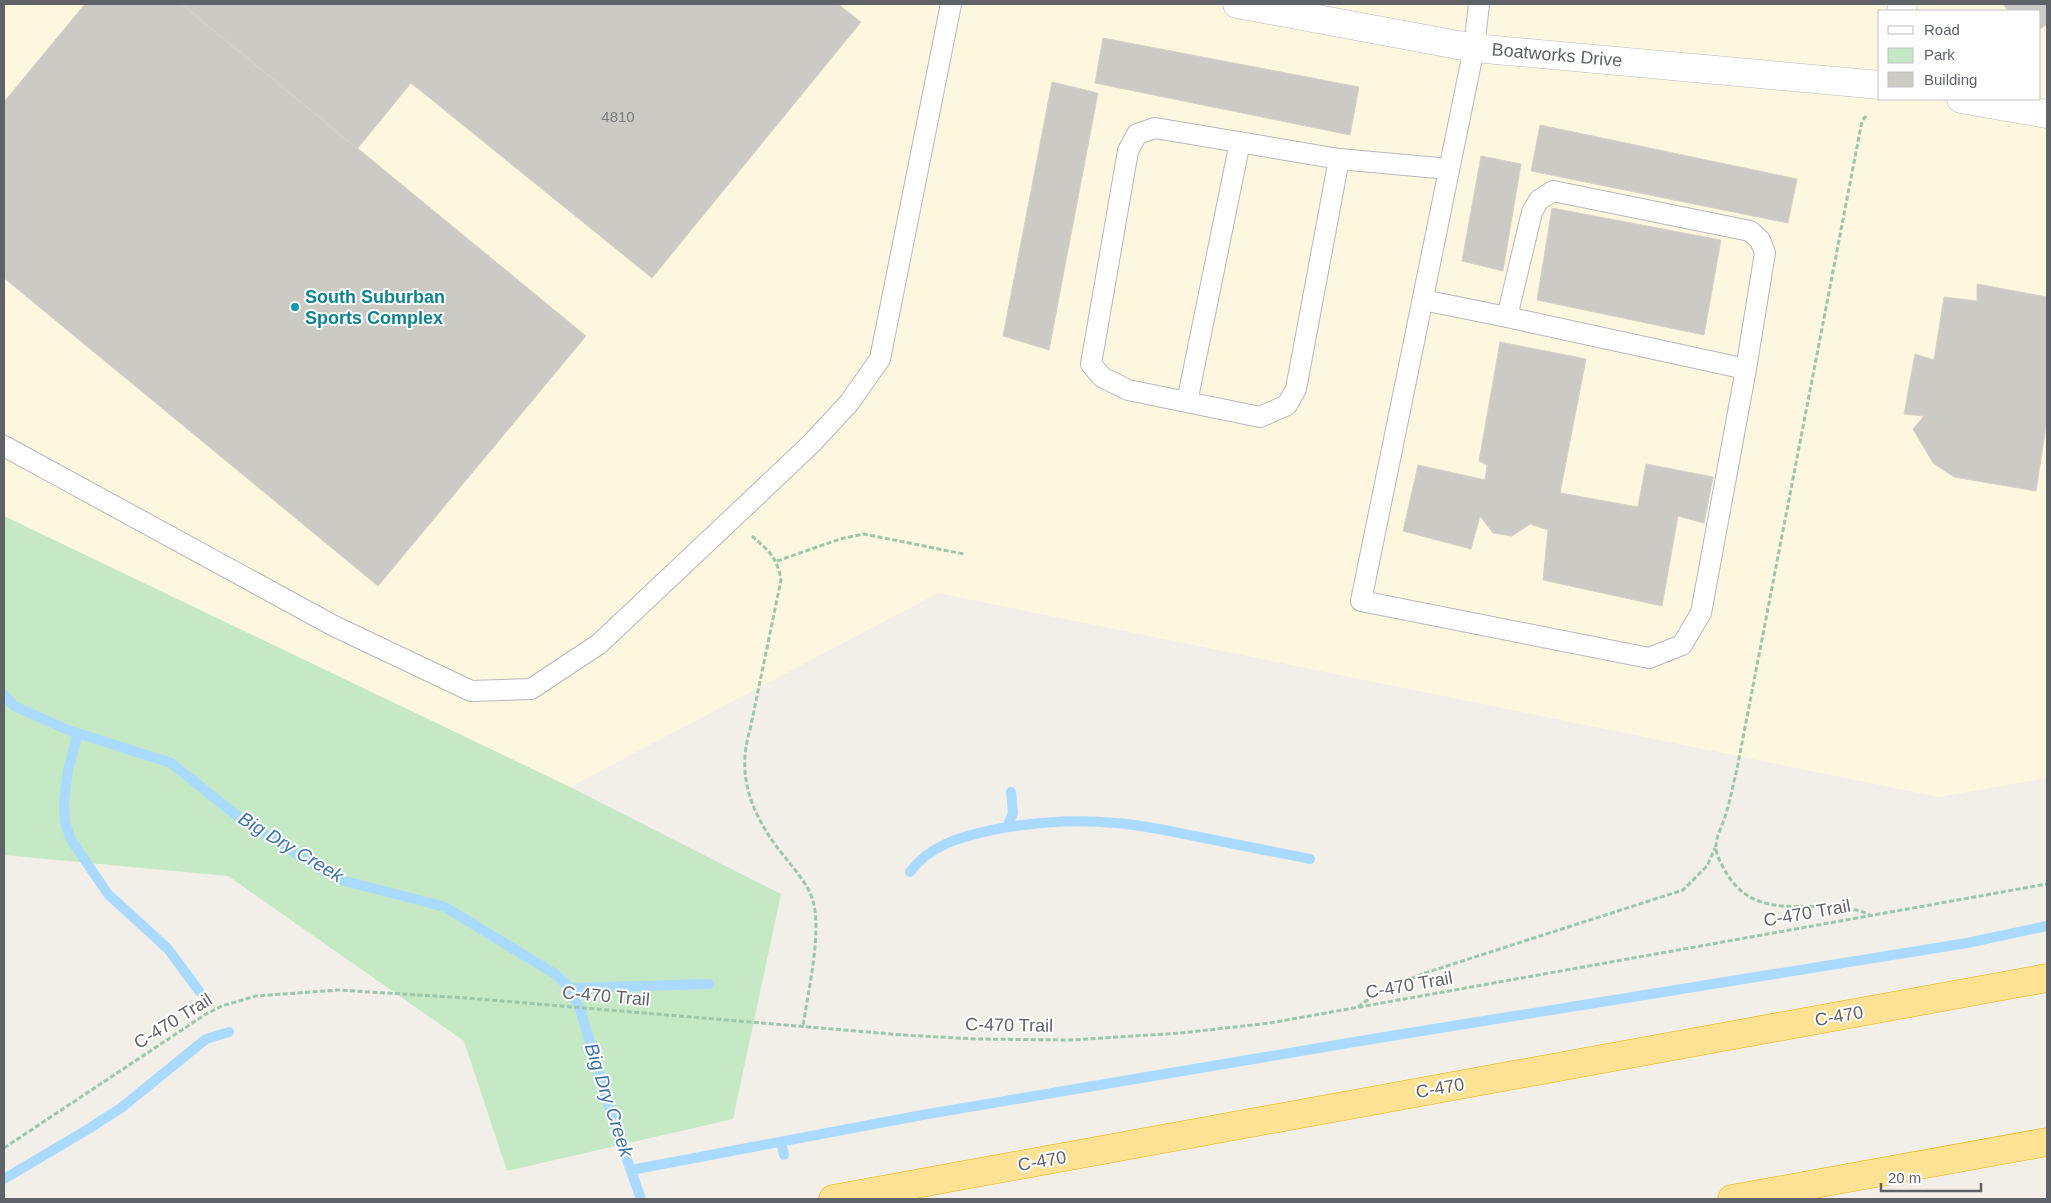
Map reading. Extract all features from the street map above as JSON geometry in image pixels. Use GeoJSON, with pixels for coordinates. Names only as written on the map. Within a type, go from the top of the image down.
{"type":"FeatureCollection","features":[{"type":"Feature","properties":{"kind":"highway","name":"C-470"},"geometry":{"type":"LineString","coordinates":[[833,1199],[2047,978]]}},
{"type":"Feature","properties":{"kind":"highway"},"geometry":{"type":"LineString","coordinates":[[1732,1199],[2047,1142]]}},
{"type":"Feature","properties":{"kind":"street","name":"Boatworks Drive"},"geometry":{"type":"LineString","coordinates":[[1239,4],[1474,48],[1878,85]]}},
{"type":"Feature","properties":{"kind":"street"},"geometry":{"type":"LineString","coordinates":[[1967,100],[2047,114]]}},
{"type":"Feature","properties":{"kind":"lane"},"geometry":{"type":"LineString","coordinates":[[4,446],[334,626],[471,691],[531,690],[599,644],[811,444],[849,403],[880,358],[951,4]]}},
{"type":"Feature","properties":{"kind":"lane"},"geometry":{"type":"LineString","coordinates":[[1480,4],[1474,48],[1450,169],[1361,602],[1649,658],[1682,645],[1701,613],[1746,369],[1765,253],[1760,240],[1750,231],[1553,191],[1539,200],[1532,212],[1507,317]]}},
{"type":"Feature","properties":{"kind":"lane"},"geometry":{"type":"LineString","coordinates":[[1339,159],[1296,388],[1287,405],[1260,416],[1128,390],[1102,377],[1092,364],[1128,151],[1138,134],[1155,128],[1339,159],[1450,169]]}},
{"type":"Feature","properties":{"kind":"lane"},"geometry":{"type":"LineString","coordinates":[[1187,402],[1240,142]]}},
{"type":"Feature","properties":{"kind":"lane"},"geometry":{"type":"LineString","coordinates":[[1423,300],[1746,369]]}},
{"type":"Feature","properties":{"kind":"path"},"geometry":{"type":"LineString","coordinates":[[1357,1008],[1363,1001],[1378,992],[1425,973],[1683,890],[1707,866],[1726,816],[1862,121],[1868,113]]}},
{"type":"Feature","properties":{"kind":"path"},"geometry":{"type":"LineString","coordinates":[[746,530],[777,561],[781,580],[746,744],[744,767],[756,814],[767,835],[808,888],[813,900],[817,926],[803,1026]]}},
{"type":"Feature","properties":{"kind":"path"},"geometry":{"type":"LineString","coordinates":[[777,561],[840,539],[864,534],[964,554]]}},
{"type":"Feature","properties":{"kind":"path"},"geometry":{"type":"LineString","coordinates":[[1715,847],[1722,866],[1731,880],[1743,893],[1759,902],[1786,906],[1856,910],[1871,916]]}},
{"type":"Feature","properties":{"kind":"path","name":"C-470 Trail"},"geometry":{"type":"LineString","coordinates":[[4,1148],[222,1006],[256,996],[317,990],[467,998],[946,1038],[1071,1040],[1240,1027],[1357,1008],[2047,884]]}},
{"type":"Feature","properties":{"kind":"shaded area"},"geometry":{"type":"Polygon","coordinates":[[[4,4],[2047,4],[2047,778],[1939,797],[938,593],[570,787],[4,516],[4,4]]]}},
{"type":"Feature","properties":{"kind":"green space"},"geometry":{"type":"Polygon","coordinates":[[[4,516],[570,787],[781,894],[733,1119],[507,1171],[464,1041],[228,876],[4,855],[4,516]]]}},
{"type":"Feature","properties":{"kind":"building","name":"South Suburban Sports Complex"},"geometry":{"type":"Polygon","coordinates":[[[85,4],[182,4],[586,336],[378,586],[4,278],[4,102],[85,4]]]}},
{"type":"Feature","properties":{"kind":"building"},"geometry":{"type":"Polygon","coordinates":[[[181,4],[838,4],[861,22],[652,278],[411,83],[357,149],[181,4]]]}},
{"type":"Feature","properties":{"kind":"building"},"geometry":{"type":"Polygon","coordinates":[[[2003,4],[2047,4],[2047,24],[2041,28],[2041,10],[2007,10],[2003,4]]]}},
{"type":"Feature","properties":{"kind":"building"},"geometry":{"type":"Polygon","coordinates":[[[1103,38],[1359,87],[1350,135],[1095,83],[1103,38]]]}},
{"type":"Feature","properties":{"kind":"building"},"geometry":{"type":"Polygon","coordinates":[[[1052,82],[1098,93],[1049,350],[1003,336],[1052,82]]]}},
{"type":"Feature","properties":{"kind":"building"},"geometry":{"type":"Polygon","coordinates":[[[1540,125],[1797,179],[1788,223],[1531,171],[1540,125]]]}},
{"type":"Feature","properties":{"kind":"building"},"geometry":{"type":"Polygon","coordinates":[[[1481,156],[1521,164],[1503,271],[1462,261],[1481,156]]]}},
{"type":"Feature","properties":{"kind":"building"},"geometry":{"type":"Polygon","coordinates":[[[1552,208],[1721,240],[1704,335],[1537,300],[1552,208]]]}},
{"type":"Feature","properties":{"kind":"building"},"geometry":{"type":"Polygon","coordinates":[[[1977,284],[2047,297],[2047,420],[2036,491],[1954,477],[1933,463],[1913,429],[1924,416],[1904,414],[1915,354],[1934,360],[1944,297],[1977,301],[1977,284]]]}},
{"type":"Feature","properties":{"kind":"building"},"geometry":{"type":"Polygon","coordinates":[[[1500,342],[1586,359],[1560,493],[1638,507],[1646,464],[1713,477],[1704,523],[1678,516],[1662,606],[1543,580],[1548,530],[1530,524],[1512,536],[1493,533],[1480,516],[1471,549],[1403,531],[1418,465],[1485,480],[1487,465],[1479,461],[1500,342]]]}},
{"type":"Feature","properties":{"kind":"waterway","name":"Big Dry Creek"},"geometry":{"type":"LineString","coordinates":[[4,695],[14,706],[68,730],[171,763],[240,818],[337,879],[445,907],[555,974],[570,988],[581,1012],[614,1123],[641,1199]]}},
{"type":"Feature","properties":{"kind":"waterway"},"geometry":{"type":"LineString","coordinates":[[78,733],[68,770],[64,801],[65,822],[71,840],[108,894],[168,949],[199,991]]}},
{"type":"Feature","properties":{"kind":"waterway"},"geometry":{"type":"LineString","coordinates":[[1007,827],[1013,813],[1011,792]]}},
{"type":"Feature","properties":{"kind":"waterway"},"geometry":{"type":"LineString","coordinates":[[910,872],[927,855],[957,839],[1007,827],[1069,821],[1146,827],[1310,859]]}},
{"type":"Feature","properties":{"kind":"waterway"},"geometry":{"type":"LineString","coordinates":[[631,1170],[922,1115],[1372,1039],[1967,943],[2047,926]]}},
{"type":"Feature","properties":{"kind":"waterway"},"geometry":{"type":"LineString","coordinates":[[570,988],[709,984]]}},
{"type":"Feature","properties":{"kind":"waterway"},"geometry":{"type":"LineString","coordinates":[[4,1179],[121,1108],[206,1039],[229,1032]]}},
{"type":"Feature","properties":{"kind":"waterway"},"geometry":{"type":"LineString","coordinates":[[781,1142],[784,1155]]}},
{"type":"Feature","properties":{"kind":"place","name":"South Suburban Sports Complex"},"geometry":{"type":"Point","coordinates":[295,307]}}]}
